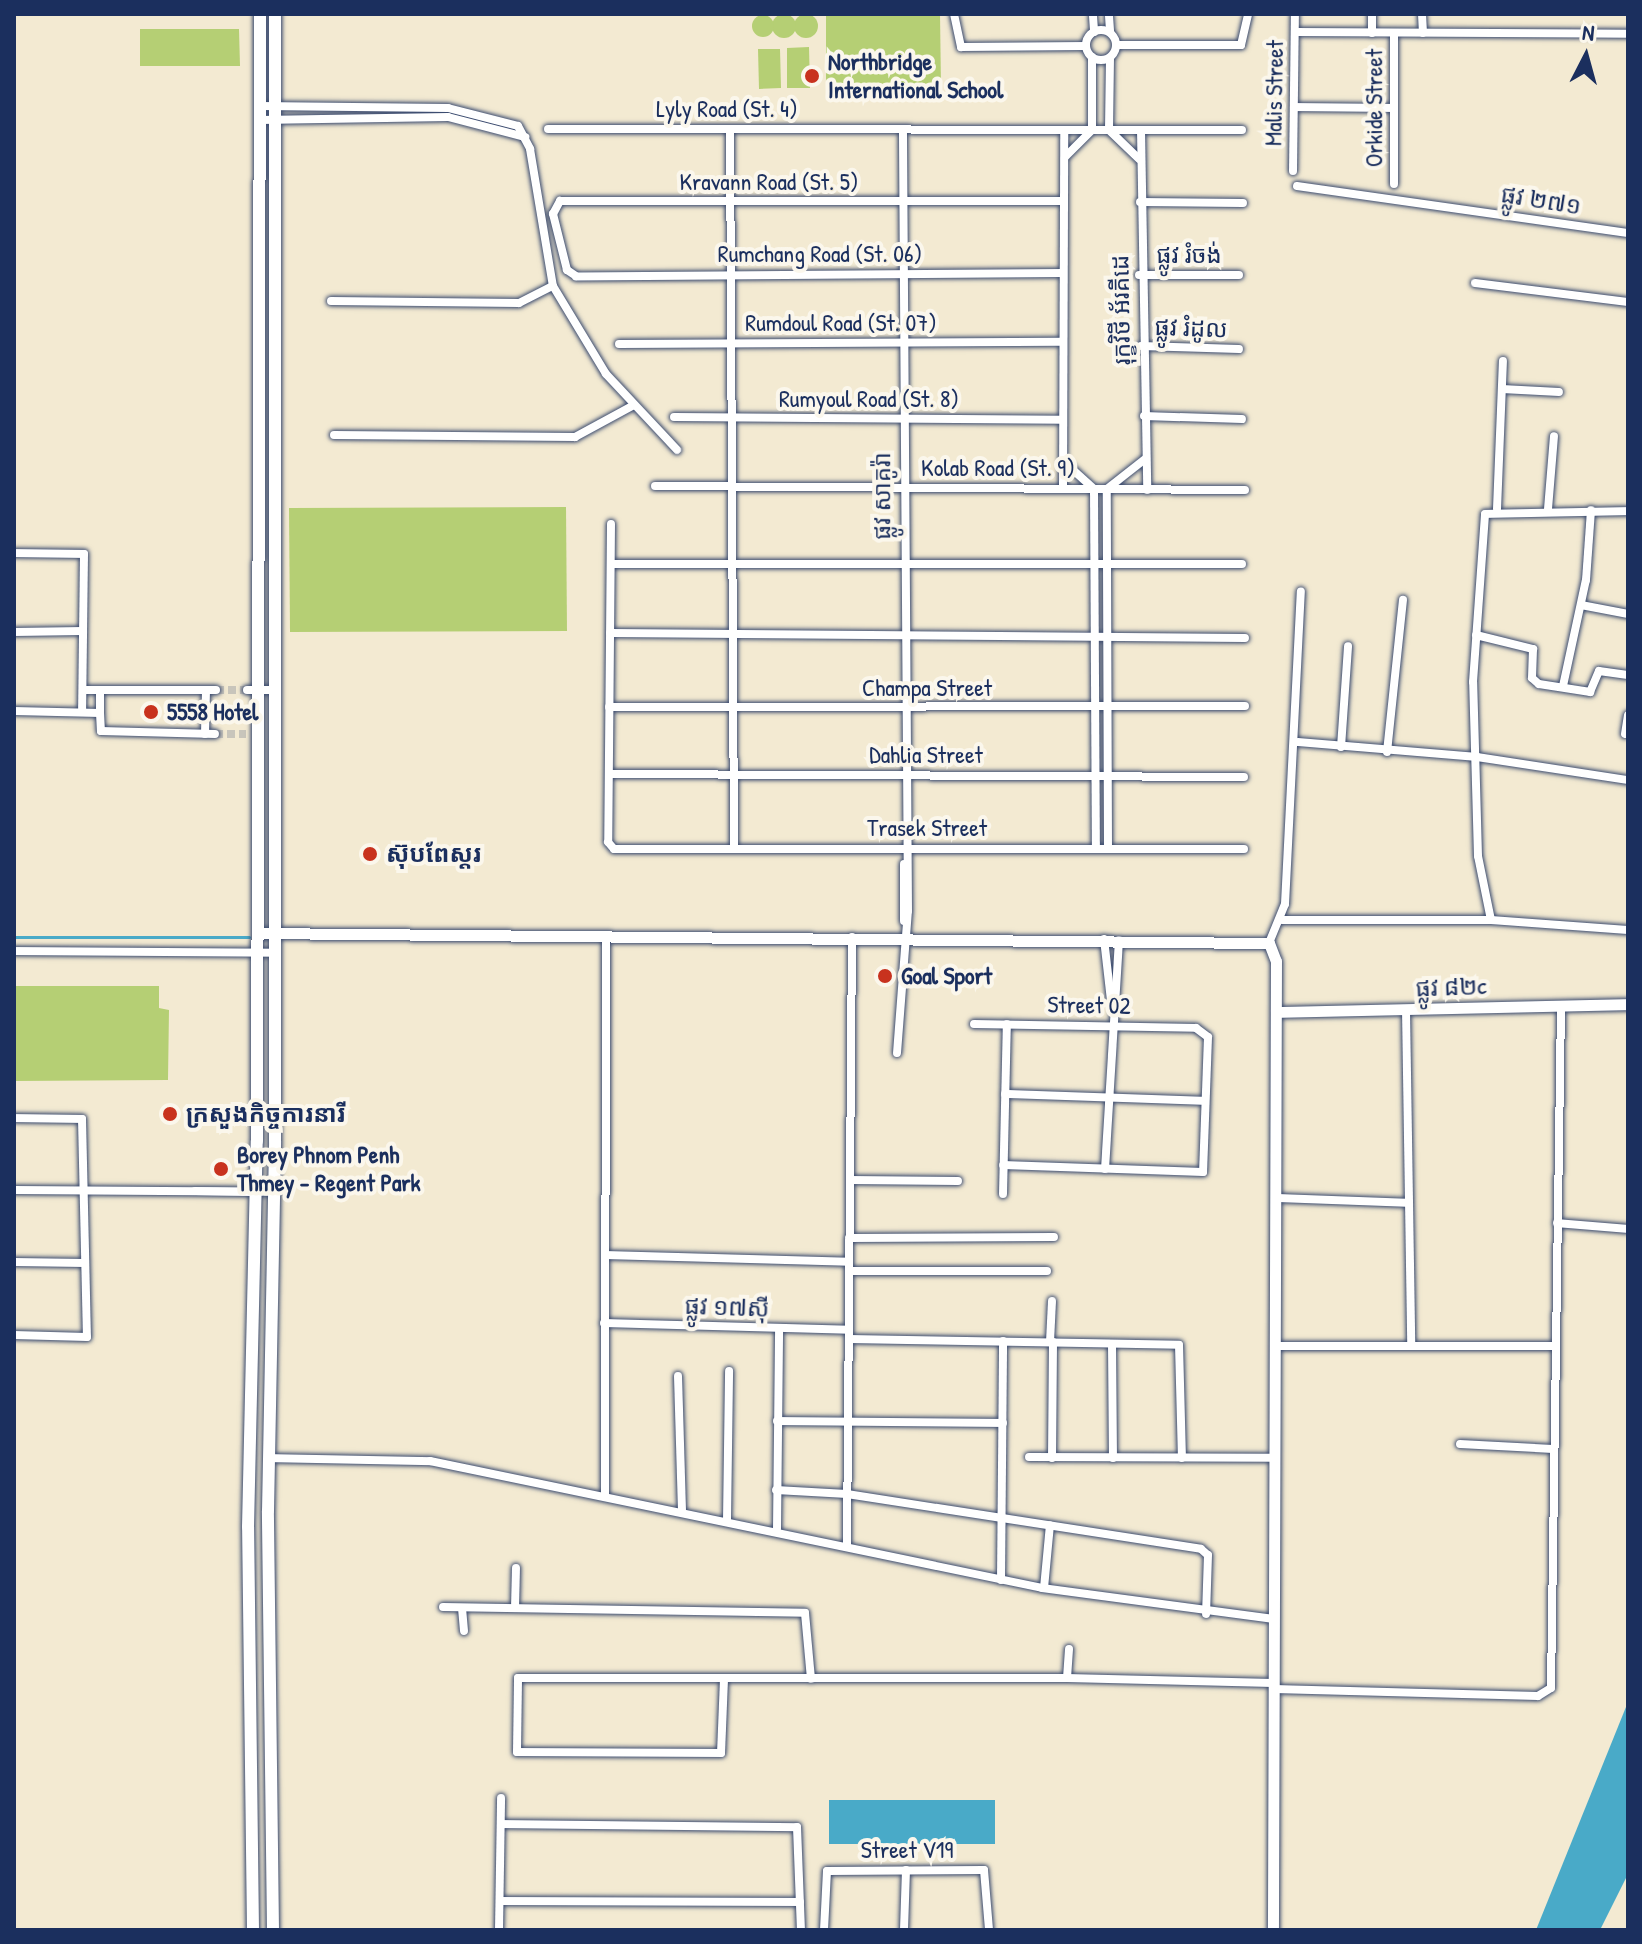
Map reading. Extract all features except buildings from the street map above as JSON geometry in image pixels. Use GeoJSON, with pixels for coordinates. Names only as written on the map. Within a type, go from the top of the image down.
{"type":"FeatureCollection","features":[{"type":"Feature","properties":{"kind":"main road"},"geometry":{"type":"LineString","coordinates":[[253,1930],[248,1502],[256,1192],[258,933],[252,690],[260,14]]}},
{"type":"Feature","properties":{"kind":"main road"},"geometry":{"type":"LineString","coordinates":[[273,1930],[268,1458],[274,1192],[275,14]]}},
{"type":"Feature","properties":{"kind":"street"},"geometry":{"type":"LineString","coordinates":[[954,14],[961,47],[1086,46]]}},
{"type":"Feature","properties":{"kind":"street"},"geometry":{"type":"LineString","coordinates":[[1117,45],[1241,45],[1248,14]]}},
{"type":"Feature","properties":{"kind":"street","name":"Malis Street"},"geometry":{"type":"LineString","coordinates":[[1293,171],[1295,14]]}},
{"type":"Feature","properties":{"kind":"street","name":"Orkide Street"},"geometry":{"type":"LineString","coordinates":[[1372,14],[1372,33]]}},
{"type":"Feature","properties":{"kind":"street"},"geometry":{"type":"LineString","coordinates":[[1422,14],[1423,33]]}},
{"type":"Feature","properties":{"kind":"street"},"geometry":{"type":"LineString","coordinates":[[1086,46],[1094,32],[1093,16]]}},
{"type":"Feature","properties":{"kind":"street"},"geometry":{"type":"LineString","coordinates":[[1109,16],[1110,32],[1117,45]]}},
{"type":"Feature","properties":{"kind":"street"},"geometry":{"type":"LineString","coordinates":[[1094,32],[1110,32]]}},
{"type":"Feature","properties":{"kind":"street"},"geometry":{"type":"LineString","coordinates":[[1295,32],[1628,34]]}},
{"type":"Feature","properties":{"kind":"street","name":"Orkide Street"},"geometry":{"type":"LineString","coordinates":[[1394,33],[1394,184]]}},
{"type":"Feature","properties":{"kind":"street"},"geometry":{"type":"LineString","coordinates":[[1117,45],[1110,58],[1109,130],[1141,164]]}},
{"type":"Feature","properties":{"kind":"street"},"geometry":{"type":"LineString","coordinates":[[1064,158],[1092,130],[1092,57],[1086,46]]}},
{"type":"Feature","properties":{"kind":"street"},"geometry":{"type":"LineString","coordinates":[[1092,57],[1110,58]]}},
{"type":"Feature","properties":{"kind":"street"},"geometry":{"type":"LineString","coordinates":[[260,113],[276,107],[469,109],[505,118],[525,138],[553,286],[632,406],[677,450]]}},
{"type":"Feature","properties":{"kind":"street"},"geometry":{"type":"LineString","coordinates":[[1294,107],[1394,108]]}},
{"type":"Feature","properties":{"kind":"street"},"geometry":{"type":"LineString","coordinates":[[260,113],[276,121],[448,117],[525,138]]}},
{"type":"Feature","properties":{"kind":"street","name":"Lyly Road (St. 4)"},"geometry":{"type":"LineString","coordinates":[[548,129],[1242,130]]}},
{"type":"Feature","properties":{"kind":"street"},"geometry":{"type":"LineString","coordinates":[[730,129],[734,849]]}},
{"type":"Feature","properties":{"kind":"street","name":"ផ្លូវ សាគូរ៉ា"},"geometry":{"type":"LineString","coordinates":[[903,129],[901,775],[908,911],[905,930]]}},
{"type":"Feature","properties":{"kind":"street"},"geometry":{"type":"LineString","coordinates":[[1063,489],[1064,130]]}},
{"type":"Feature","properties":{"kind":"street","name":"រុក្ខវិថី អ័រគីដេ"},"geometry":{"type":"LineString","coordinates":[[1141,130],[1139,275],[1147,490]]}},
{"type":"Feature","properties":{"kind":"street","name":"ផ្លូវ ២៧១"},"geometry":{"type":"LineString","coordinates":[[1297,186],[1448,205],[1628,233]]}},
{"type":"Feature","properties":{"kind":"street","name":"Kravann Road (St. 5)"},"geometry":{"type":"LineString","coordinates":[[576,276],[567,270],[553,214],[560,201],[1063,201]]}},
{"type":"Feature","properties":{"kind":"street"},"geometry":{"type":"LineString","coordinates":[[1140,202],[1243,203]]}},
{"type":"Feature","properties":{"kind":"street","name":"Rumchang Road (St. 06)"},"geometry":{"type":"LineString","coordinates":[[576,276],[1063,273]]}},
{"type":"Feature","properties":{"kind":"street","name":"ផ្លូវ រំចង់"},"geometry":{"type":"LineString","coordinates":[[1139,275],[1239,275]]}},
{"type":"Feature","properties":{"kind":"street"},"geometry":{"type":"LineString","coordinates":[[1475,283],[1628,302]]}},
{"type":"Feature","properties":{"kind":"street"},"geometry":{"type":"LineString","coordinates":[[331,301],[519,303],[553,286]]}},
{"type":"Feature","properties":{"kind":"street","name":"Rumdoul Road (St. 07)"},"geometry":{"type":"LineString","coordinates":[[619,344],[1063,342]]}},
{"type":"Feature","properties":{"kind":"street","name":"ផ្លូវ រំដូល"},"geometry":{"type":"LineString","coordinates":[[1141,346],[1239,349]]}},
{"type":"Feature","properties":{"kind":"street"},"geometry":{"type":"LineString","coordinates":[[1497,509],[1503,361]]}},
{"type":"Feature","properties":{"kind":"street"},"geometry":{"type":"LineString","coordinates":[[1502,389],[1559,392]]}},
{"type":"Feature","properties":{"kind":"street"},"geometry":{"type":"LineString","coordinates":[[334,435],[575,437],[632,406]]}},
{"type":"Feature","properties":{"kind":"street"},"geometry":{"type":"LineString","coordinates":[[1144,416],[1242,419]]}},
{"type":"Feature","properties":{"kind":"street","name":"Rumyoul Road (St. 8)"},"geometry":{"type":"LineString","coordinates":[[674,417],[1063,420]]}},
{"type":"Feature","properties":{"kind":"street"},"geometry":{"type":"LineString","coordinates":[[1548,509],[1554,436]]}},
{"type":"Feature","properties":{"kind":"street"},"geometry":{"type":"LineString","coordinates":[[1108,848],[1107,489],[1145,459]]}},
{"type":"Feature","properties":{"kind":"street"},"geometry":{"type":"LineString","coordinates":[[1063,461],[1094,489],[1096,848]]}},
{"type":"Feature","properties":{"kind":"street","name":"Kolab Road (St. 9)"},"geometry":{"type":"LineString","coordinates":[[655,486],[1245,490]]}},
{"type":"Feature","properties":{"kind":"street"},"geometry":{"type":"LineString","coordinates":[[1491,920],[1478,856],[1476,635],[1485,514],[1497,509],[1628,511]]}},
{"type":"Feature","properties":{"kind":"street"},"geometry":{"type":"LineString","coordinates":[[1563,686],[1581,605],[1591,510]]}},
{"type":"Feature","properties":{"kind":"street"},"geometry":{"type":"LineString","coordinates":[[609,774],[611,524]]}},
{"type":"Feature","properties":{"kind":"street"},"geometry":{"type":"LineString","coordinates":[[14,553],[84,554],[82,712]]}},
{"type":"Feature","properties":{"kind":"street"},"geometry":{"type":"LineString","coordinates":[[611,564],[1242,564]]}},
{"type":"Feature","properties":{"kind":"street"},"geometry":{"type":"LineString","coordinates":[[1273,1930],[1276,1012],[1269,943],[1282,920],[1298,742],[1301,591]]}},
{"type":"Feature","properties":{"kind":"street"},"geometry":{"type":"LineString","coordinates":[[1387,752],[1403,600]]}},
{"type":"Feature","properties":{"kind":"street"},"geometry":{"type":"LineString","coordinates":[[1581,605],[1628,614]]}},
{"type":"Feature","properties":{"kind":"street"},"geometry":{"type":"LineString","coordinates":[[14,632],[83,631]]}},
{"type":"Feature","properties":{"kind":"street"},"geometry":{"type":"LineString","coordinates":[[610,633],[1245,638]]}},
{"type":"Feature","properties":{"kind":"street"},"geometry":{"type":"LineString","coordinates":[[1476,635],[1533,649],[1534,682],[1590,692],[1599,671],[1628,675]]}},
{"type":"Feature","properties":{"kind":"street"},"geometry":{"type":"LineString","coordinates":[[1341,747],[1348,646]]}},
{"type":"Feature","properties":{"kind":"street"},"geometry":{"type":"LineString","coordinates":[[83,690],[100,690],[211,691],[210,734],[101,731],[100,690]]}},
{"type":"Feature","properties":{"kind":"street"},"geometry":{"type":"LineString","coordinates":[[252,690],[275,690]]}},
{"type":"Feature","properties":{"kind":"street","name":"Champa Street"},"geometry":{"type":"LineString","coordinates":[[609,707],[1107,709],[1245,706]]}},
{"type":"Feature","properties":{"kind":"street"},"geometry":{"type":"LineString","coordinates":[[14,711],[100,713]]}},
{"type":"Feature","properties":{"kind":"street"},"geometry":{"type":"LineString","coordinates":[[1625,734],[1628,715]]}},
{"type":"Feature","properties":{"kind":"street"},"geometry":{"type":"LineString","coordinates":[[1298,742],[1387,752],[1477,757],[1628,780]]}},
{"type":"Feature","properties":{"kind":"street","name":"Dahlia Street"},"geometry":{"type":"LineString","coordinates":[[609,774],[1244,777]]}},
{"type":"Feature","properties":{"kind":"street","name":"Trasek Street"},"geometry":{"type":"LineString","coordinates":[[609,774],[610,846],[734,849],[1244,849]]}},
{"type":"Feature","properties":{"kind":"street","name":"ផ្លូវ សាគូរ៉ា"},"geometry":{"type":"LineString","coordinates":[[897,1053],[905,930],[904,864]]}},
{"type":"Feature","properties":{"kind":"street"},"geometry":{"type":"LineString","coordinates":[[1282,920],[1491,920],[1628,930]]}},
{"type":"Feature","properties":{"kind":"street"},"geometry":{"type":"LineString","coordinates":[[258,933],[852,936],[905,930],[1269,943]]}},
{"type":"Feature","properties":{"kind":"street"},"geometry":{"type":"LineString","coordinates":[[605,1495],[606,935]]}},
{"type":"Feature","properties":{"kind":"street"},"geometry":{"type":"LineString","coordinates":[[847,1546],[852,936]]}},
{"type":"Feature","properties":{"kind":"street"},"geometry":{"type":"LineString","coordinates":[[1104,938],[1111,1001]]}},
{"type":"Feature","properties":{"kind":"street"},"geometry":{"type":"LineString","coordinates":[[1105,1169],[1111,1001],[1119,938]]}},
{"type":"Feature","properties":{"kind":"street"},"geometry":{"type":"LineString","coordinates":[[14,951],[275,953]]}},
{"type":"Feature","properties":{"kind":"street","name":"ផ្លូវ ៨២c"},"geometry":{"type":"LineString","coordinates":[[1276,1012],[1628,1004]]}},
{"type":"Feature","properties":{"kind":"street"},"geometry":{"type":"LineString","coordinates":[[724,1679],[721,1753],[517,1752],[518,1678],[1067,1678],[1545,1694],[1554,1681],[1553,1449],[1561,1005]]}},
{"type":"Feature","properties":{"kind":"street"},"geometry":{"type":"LineString","coordinates":[[1406,1010],[1411,1344]]}},
{"type":"Feature","properties":{"kind":"street","name":"Street 02"},"geometry":{"type":"LineString","coordinates":[[974,1024],[1110,1024],[1203,1030],[1205,1101]]}},
{"type":"Feature","properties":{"kind":"street"},"geometry":{"type":"LineString","coordinates":[[1003,1194],[1007,1024]]}},
{"type":"Feature","properties":{"kind":"street"},"geometry":{"type":"LineString","coordinates":[[1003,1165],[1203,1172],[1205,1101],[1005,1094]]}},
{"type":"Feature","properties":{"kind":"street"},"geometry":{"type":"LineString","coordinates":[[14,1118],[82,1119],[87,1337],[14,1335]]}},
{"type":"Feature","properties":{"kind":"street"},"geometry":{"type":"LineString","coordinates":[[850,1180],[958,1181]]}},
{"type":"Feature","properties":{"kind":"street"},"geometry":{"type":"LineString","coordinates":[[14,1190],[274,1192]]}},
{"type":"Feature","properties":{"kind":"street"},"geometry":{"type":"LineString","coordinates":[[1275,1198],[1409,1203]]}},
{"type":"Feature","properties":{"kind":"street"},"geometry":{"type":"LineString","coordinates":[[1557,1223],[1628,1229]]}},
{"type":"Feature","properties":{"kind":"street"},"geometry":{"type":"LineString","coordinates":[[849,1238],[1054,1237]]}},
{"type":"Feature","properties":{"kind":"street"},"geometry":{"type":"LineString","coordinates":[[605,1255],[1047,1271]]}},
{"type":"Feature","properties":{"kind":"street"},"geometry":{"type":"LineString","coordinates":[[14,1262],[85,1263]]}},
{"type":"Feature","properties":{"kind":"street"},"geometry":{"type":"LineString","coordinates":[[1052,1301],[1052,1458]]}},
{"type":"Feature","properties":{"kind":"street","name":"ផ្លូវ ១៧ស៊ី"},"geometry":{"type":"LineString","coordinates":[[604,1323],[1183,1348],[1182,1458]]}},
{"type":"Feature","properties":{"kind":"street"},"geometry":{"type":"LineString","coordinates":[[777,1529],[779,1329]]}},
{"type":"Feature","properties":{"kind":"street"},"geometry":{"type":"LineString","coordinates":[[1001,1580],[1003,1341]]}},
{"type":"Feature","properties":{"kind":"street"},"geometry":{"type":"LineString","coordinates":[[1112,1344],[1113,1458]]}},
{"type":"Feature","properties":{"kind":"street"},"geometry":{"type":"LineString","coordinates":[[1275,1346],[1556,1346]]}},
{"type":"Feature","properties":{"kind":"street"},"geometry":{"type":"LineString","coordinates":[[727,1520],[729,1371]]}},
{"type":"Feature","properties":{"kind":"street"},"geometry":{"type":"LineString","coordinates":[[678,1376],[682,1510]]}},
{"type":"Feature","properties":{"kind":"street"},"geometry":{"type":"LineString","coordinates":[[777,1421],[1003,1423]]}},
{"type":"Feature","properties":{"kind":"street"},"geometry":{"type":"LineString","coordinates":[[1460,1444],[1553,1449]]}},
{"type":"Feature","properties":{"kind":"street"},"geometry":{"type":"LineString","coordinates":[[1029,1457],[1274,1458]]}},
{"type":"Feature","properties":{"kind":"street"},"geometry":{"type":"LineString","coordinates":[[268,1458],[430,1461],[777,1529],[1001,1580],[1206,1614],[1274,1619]]}},
{"type":"Feature","properties":{"kind":"street"},"geometry":{"type":"LineString","coordinates":[[776,1490],[847,1494],[1206,1551],[1206,1614]]}},
{"type":"Feature","properties":{"kind":"street"},"geometry":{"type":"LineString","coordinates":[[1044,1588],[1050,1525]]}},
{"type":"Feature","properties":{"kind":"street"},"geometry":{"type":"LineString","coordinates":[[515,1608],[516,1568]]}},
{"type":"Feature","properties":{"kind":"street"},"geometry":{"type":"LineString","coordinates":[[443,1607],[805,1613],[811,1679]]}},
{"type":"Feature","properties":{"kind":"street"},"geometry":{"type":"LineString","coordinates":[[462,1608],[464,1631]]}},
{"type":"Feature","properties":{"kind":"street"},"geometry":{"type":"LineString","coordinates":[[1067,1678],[1069,1649]]}},
{"type":"Feature","properties":{"kind":"street"},"geometry":{"type":"LineString","coordinates":[[499,1930],[501,1798]]}},
{"type":"Feature","properties":{"kind":"street"},"geometry":{"type":"LineString","coordinates":[[501,1824],[797,1827],[801,1930]]}},
{"type":"Feature","properties":{"kind":"street"},"geometry":{"type":"LineString","coordinates":[[904,1930],[906,1870]]}},
{"type":"Feature","properties":{"kind":"street","name":"Street V19"},"geometry":{"type":"LineString","coordinates":[[824,1930],[827,1871],[906,1870],[987,1871],[989,1930]]}},
{"type":"Feature","properties":{"kind":"street"},"geometry":{"type":"LineString","coordinates":[[501,1901],[800,1902]]}},
{"type":"Feature","properties":{"kind":"green space"},"geometry":{"type":"Polygon","coordinates":[[[784,14],[792,18],[796,26],[792,34],[784,38],[776,34],[772,26],[776,18],[784,14]]]}},
{"type":"Feature","properties":{"kind":"green space"},"geometry":{"type":"Polygon","coordinates":[[[806,14],[817,21],[818,26],[811,37],[806,38],[795,31],[794,26],[801,15],[806,14]]]}},
{"type":"Feature","properties":{"kind":"green space"},"geometry":{"type":"Polygon","coordinates":[[[826,14],[940,14],[941,87],[826,88],[826,14]]]}},
{"type":"Feature","properties":{"kind":"green space"},"geometry":{"type":"Polygon","coordinates":[[[759,15],[767,15],[774,26],[767,37],[759,37],[752,30],[752,22],[759,15]]]}},
{"type":"Feature","properties":{"kind":"green space"},"geometry":{"type":"Polygon","coordinates":[[[140,29],[239,29],[240,66],[140,66],[140,29]]]}},
{"type":"Feature","properties":{"kind":"green space"},"geometry":{"type":"Polygon","coordinates":[[[809,47],[810,88],[787,88],[787,48],[809,47]]]}},
{"type":"Feature","properties":{"kind":"green space"},"geometry":{"type":"Polygon","coordinates":[[[758,49],[780,49],[781,88],[759,89],[758,49]]]}},
{"type":"Feature","properties":{"kind":"green space"},"geometry":{"type":"Polygon","coordinates":[[[566,507],[567,631],[290,632],[289,508],[566,507]]]}},
{"type":"Feature","properties":{"kind":"green space"},"geometry":{"type":"Polygon","coordinates":[[[14,986],[159,986],[159,1008],[169,1010],[168,1080],[14,1081],[14,986]]]}},
{"type":"Feature","properties":{"kind":"water"},"geometry":{"type":"Polygon","coordinates":[[[1628,1702],[1628,1874],[1600,1930],[1536,1930],[1628,1702]]]}},
{"type":"Feature","properties":{"kind":"water"},"geometry":{"type":"Polygon","coordinates":[[[829,1800],[995,1800],[995,1844],[829,1844],[829,1800]]]}},
{"type":"Feature","properties":{"kind":"waterway"},"geometry":{"type":"LineString","coordinates":[[14,937],[249,937]]}},
{"type":"Feature","properties":{"kind":"tunnel"},"geometry":{"type":"LineString","coordinates":[[216,690],[247,690]]}},
{"type":"Feature","properties":{"kind":"tunnel"},"geometry":{"type":"LineString","coordinates":[[215,734],[246,734]]}},
{"type":"Feature","properties":{"kind":"place","name":"Northbridge International School"},"geometry":{"type":"Point","coordinates":[812,76]}},
{"type":"Feature","properties":{"kind":"place","name":"5558 Hotel"},"geometry":{"type":"Point","coordinates":[151,712]}},
{"type":"Feature","properties":{"kind":"place","name":"ស៊ុបពែស្តរ"},"geometry":{"type":"Point","coordinates":[370,854]}},
{"type":"Feature","properties":{"kind":"place","name":"Goal Sport"},"geometry":{"type":"Point","coordinates":[885,976]}},
{"type":"Feature","properties":{"kind":"place","name":"ក្រសួងកិច្ចការនារី"},"geometry":{"type":"Point","coordinates":[170,1114]}},
{"type":"Feature","properties":{"kind":"place","name":"Borey Phnom Penh Thmey - Regent Park"},"geometry":{"type":"Point","coordinates":[221,1169]}}]}
